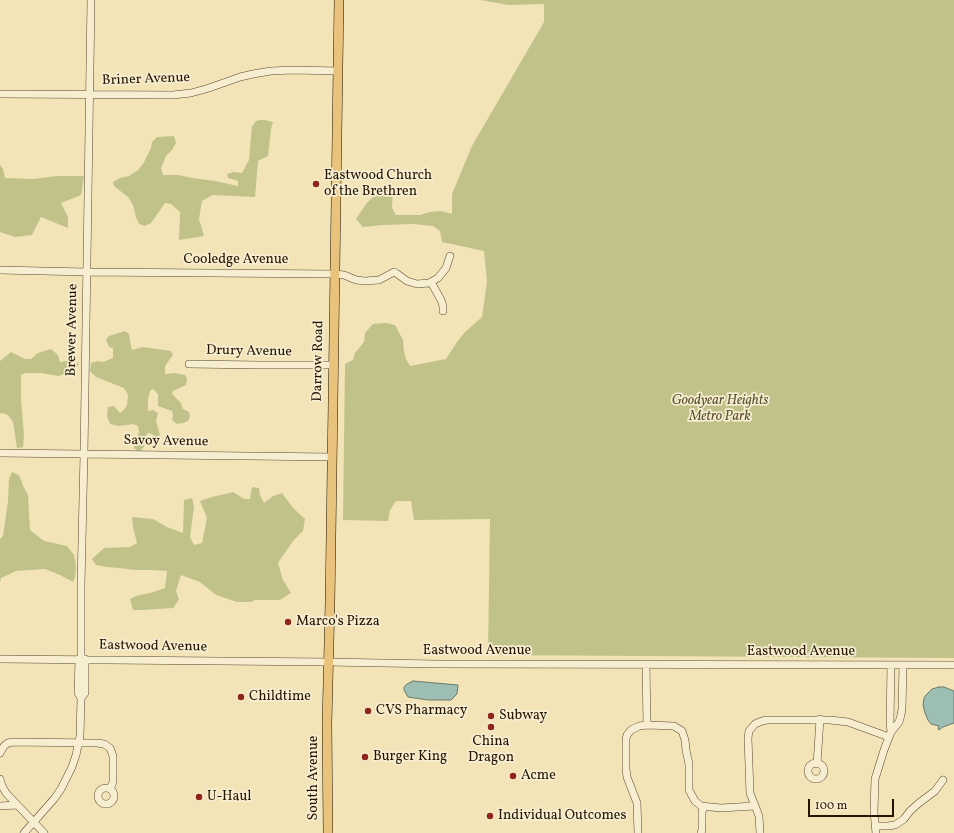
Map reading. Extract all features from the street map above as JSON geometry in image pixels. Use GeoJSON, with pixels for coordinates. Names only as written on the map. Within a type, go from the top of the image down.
{"type":"FeatureCollection","features":[{"type":"Feature","properties":{"kind":"main road","name":"Darrow Road"},"geometry":{"type":"LineString","coordinates":[[327,722],[339,0]]}},
{"type":"Feature","properties":{"kind":"main road","name":"South Avenue"},"geometry":{"type":"LineString","coordinates":[[327,722],[328,833]]}},
{"type":"Feature","properties":{"kind":"street","name":"Brewer Avenue"},"geometry":{"type":"LineString","coordinates":[[24,833],[54,799],[72,768],[78,742],[81,698],[85,693],[82,659],[81,584],[91,0]]}},
{"type":"Feature","properties":{"kind":"street","name":"Briner Avenue"},"geometry":{"type":"LineString","coordinates":[[0,94],[182,94],[209,88],[240,77],[271,71],[293,70],[338,72]]}},
{"type":"Feature","properties":{"kind":"street"},"geometry":{"type":"LineString","coordinates":[[443,312],[441,300],[431,282],[442,274],[446,268],[450,256]]}},
{"type":"Feature","properties":{"kind":"street","name":"Cooledge Avenue"},"geometry":{"type":"LineString","coordinates":[[0,270],[334,274],[348,276],[361,281],[383,279],[394,272],[407,281],[413,283],[422,284],[431,282]]}},
{"type":"Feature","properties":{"kind":"street","name":"Drury Avenue"},"geometry":{"type":"LineString","coordinates":[[189,364],[333,365]]}},
{"type":"Feature","properties":{"kind":"street","name":"Savoy Avenue"},"geometry":{"type":"LineString","coordinates":[[0,453],[332,457]]}},
{"type":"Feature","properties":{"kind":"street","name":"Eastwood Avenue"},"geometry":{"type":"LineString","coordinates":[[0,659],[436,664],[954,666]]}},
{"type":"Feature","properties":{"kind":"street"},"geometry":{"type":"LineString","coordinates":[[646,664],[647,725]]}},
{"type":"Feature","properties":{"kind":"street"},"geometry":{"type":"LineString","coordinates":[[890,734],[891,665]]}},
{"type":"Feature","properties":{"kind":"street"},"geometry":{"type":"LineString","coordinates":[[903,665],[902,709],[899,722],[890,734],[875,779],[875,829],[895,825],[904,819],[910,811],[935,791],[943,780]]}},
{"type":"Feature","properties":{"kind":"street"},"geometry":{"type":"LineString","coordinates":[[891,687],[903,687]]}},
{"type":"Feature","properties":{"kind":"street"},"geometry":{"type":"LineString","coordinates":[[891,701],[902,701]]}},
{"type":"Feature","properties":{"kind":"street"},"geometry":{"type":"LineString","coordinates":[[760,833],[759,816],[750,792],[748,738],[749,731],[755,724],[762,720],[820,719],[848,722],[890,734]]}},
{"type":"Feature","properties":{"kind":"street"},"geometry":{"type":"LineString","coordinates":[[817,764],[820,719]]}},
{"type":"Feature","properties":{"kind":"street"},"geometry":{"type":"LineString","coordinates":[[638,833],[637,803],[627,777],[626,738],[633,728],[639,726],[674,726],[682,731],[685,740],[689,771],[689,790],[697,804],[704,807],[721,808],[754,806]]}},
{"type":"Feature","properties":{"kind":"street"},"geometry":{"type":"LineString","coordinates":[[0,740],[8,743],[101,743],[110,748],[113,756],[113,782],[110,789]]}},
{"type":"Feature","properties":{"kind":"street"},"geometry":{"type":"LineString","coordinates":[[0,754],[2,748],[8,743]]}},
{"type":"Feature","properties":{"kind":"street"},"geometry":{"type":"LineString","coordinates":[[0,780],[6,793],[44,833]]}},
{"type":"Feature","properties":{"kind":"street"},"geometry":{"type":"LineString","coordinates":[[0,806],[17,805]]}},
{"type":"Feature","properties":{"kind":"street"},"geometry":{"type":"LineString","coordinates":[[701,833],[702,812],[704,807]]}},
{"type":"Feature","properties":{"kind":"green space","name":"Goodyear Heights Metro Park"},"geometry":{"type":"Polygon","coordinates":[[[480,0],[954,0],[954,658],[488,655],[490,519],[414,520],[411,501],[396,501],[390,510],[388,521],[343,520],[345,364],[353,360],[355,353],[364,342],[365,333],[373,324],[386,323],[395,325],[403,340],[404,352],[410,366],[446,359],[465,332],[482,317],[487,282],[484,251],[442,242],[440,231],[433,226],[413,224],[363,227],[356,219],[366,204],[385,185],[393,188],[392,208],[396,215],[420,215],[429,212],[441,211],[452,214],[452,194],[472,146],[544,22],[544,4],[509,5],[480,0]]]}},
{"type":"Feature","properties":{"kind":"green space"},"geometry":{"type":"Polygon","coordinates":[[[260,120],[273,122],[268,156],[258,161],[255,197],[213,195],[202,201],[199,219],[204,236],[179,240],[180,212],[171,204],[165,203],[151,223],[145,226],[139,224],[133,205],[128,197],[114,186],[113,182],[120,178],[129,176],[138,170],[143,164],[151,148],[152,142],[157,137],[174,136],[176,143],[166,156],[161,168],[163,175],[179,175],[238,186],[238,181],[228,178],[227,174],[234,172],[242,173],[249,160],[252,126],[256,121],[260,120]]]}},
{"type":"Feature","properties":{"kind":"green space"},"geometry":{"type":"Polygon","coordinates":[[[0,165],[3,169],[5,178],[34,179],[57,176],[84,176],[81,195],[61,203],[68,217],[68,228],[41,217],[32,235],[15,237],[0,232],[0,165]]]}},
{"type":"Feature","properties":{"kind":"green space"},"geometry":{"type":"Polygon","coordinates":[[[125,331],[129,334],[132,350],[143,347],[171,351],[173,355],[165,366],[165,374],[175,373],[185,375],[187,379],[186,385],[173,391],[172,394],[181,403],[183,409],[189,412],[190,416],[188,421],[183,423],[177,424],[172,420],[172,411],[158,406],[158,394],[153,389],[150,391],[148,411],[153,410],[158,413],[156,421],[160,435],[156,438],[152,434],[148,433],[145,437],[144,447],[139,452],[134,448],[134,443],[139,432],[138,426],[133,424],[119,426],[110,424],[107,416],[108,407],[114,406],[120,413],[124,410],[127,405],[128,395],[124,388],[96,377],[90,371],[91,363],[98,361],[103,362],[113,358],[113,348],[109,347],[106,340],[109,336],[125,331]]]}},
{"type":"Feature","properties":{"kind":"green space"},"geometry":{"type":"Polygon","coordinates":[[[51,349],[58,355],[60,362],[73,360],[79,364],[72,372],[58,376],[41,373],[26,373],[21,375],[24,436],[23,447],[17,448],[13,422],[8,415],[2,413],[0,414],[0,361],[11,352],[25,359],[31,359],[38,353],[51,349]]]}},
{"type":"Feature","properties":{"kind":"green space"},"geometry":{"type":"Polygon","coordinates":[[[12,472],[19,475],[28,495],[30,530],[44,541],[67,546],[74,555],[76,567],[73,582],[45,569],[16,571],[1,578],[0,583],[0,539],[3,536],[8,501],[9,479],[12,472]]]}},
{"type":"Feature","properties":{"kind":"green space"},"geometry":{"type":"Polygon","coordinates":[[[252,487],[259,488],[260,495],[264,503],[273,496],[282,493],[293,508],[305,519],[303,531],[293,541],[278,563],[283,580],[291,593],[280,600],[237,602],[216,595],[200,582],[181,575],[176,591],[179,600],[173,608],[133,610],[130,599],[165,588],[167,571],[107,567],[96,565],[92,559],[104,548],[130,547],[137,543],[132,517],[153,519],[167,527],[183,533],[184,500],[192,498],[194,507],[190,537],[194,545],[202,543],[207,518],[200,501],[233,492],[244,499],[250,499],[252,487]]]}},
{"type":"Feature","properties":{"kind":"water"},"geometry":{"type":"Polygon","coordinates":[[[413,681],[458,685],[457,694],[451,700],[428,700],[408,697],[404,687],[413,681]]]}},
{"type":"Feature","properties":{"kind":"water"},"geometry":{"type":"Polygon","coordinates":[[[944,687],[954,691],[954,723],[939,730],[939,726],[931,724],[928,720],[923,705],[926,695],[932,689],[944,687]]]}},
{"type":"Feature","properties":{"kind":"place","name":"Eastwood Church of the Brethren"},"geometry":{"type":"Point","coordinates":[316,184]}},
{"type":"Feature","properties":{"kind":"place","name":"Marco's Pizza"},"geometry":{"type":"Point","coordinates":[288,622]}},
{"type":"Feature","properties":{"kind":"place","name":"Childtime"},"geometry":{"type":"Point","coordinates":[241,697]}},
{"type":"Feature","properties":{"kind":"place","name":"CVS Pharmacy"},"geometry":{"type":"Point","coordinates":[368,711]}},
{"type":"Feature","properties":{"kind":"place","name":"Subway"},"geometry":{"type":"Point","coordinates":[491,716]}},
{"type":"Feature","properties":{"kind":"place","name":"China Dragon"},"geometry":{"type":"Point","coordinates":[491,727]}},
{"type":"Feature","properties":{"kind":"place","name":"Burger King"},"geometry":{"type":"Point","coordinates":[365,757]}},
{"type":"Feature","properties":{"kind":"place","name":"Acme"},"geometry":{"type":"Point","coordinates":[513,776]}},
{"type":"Feature","properties":{"kind":"place","name":"U-Haul"},"geometry":{"type":"Point","coordinates":[199,797]}},
{"type":"Feature","properties":{"kind":"place","name":"Individual Outcomes"},"geometry":{"type":"Point","coordinates":[490,816]}}]}
